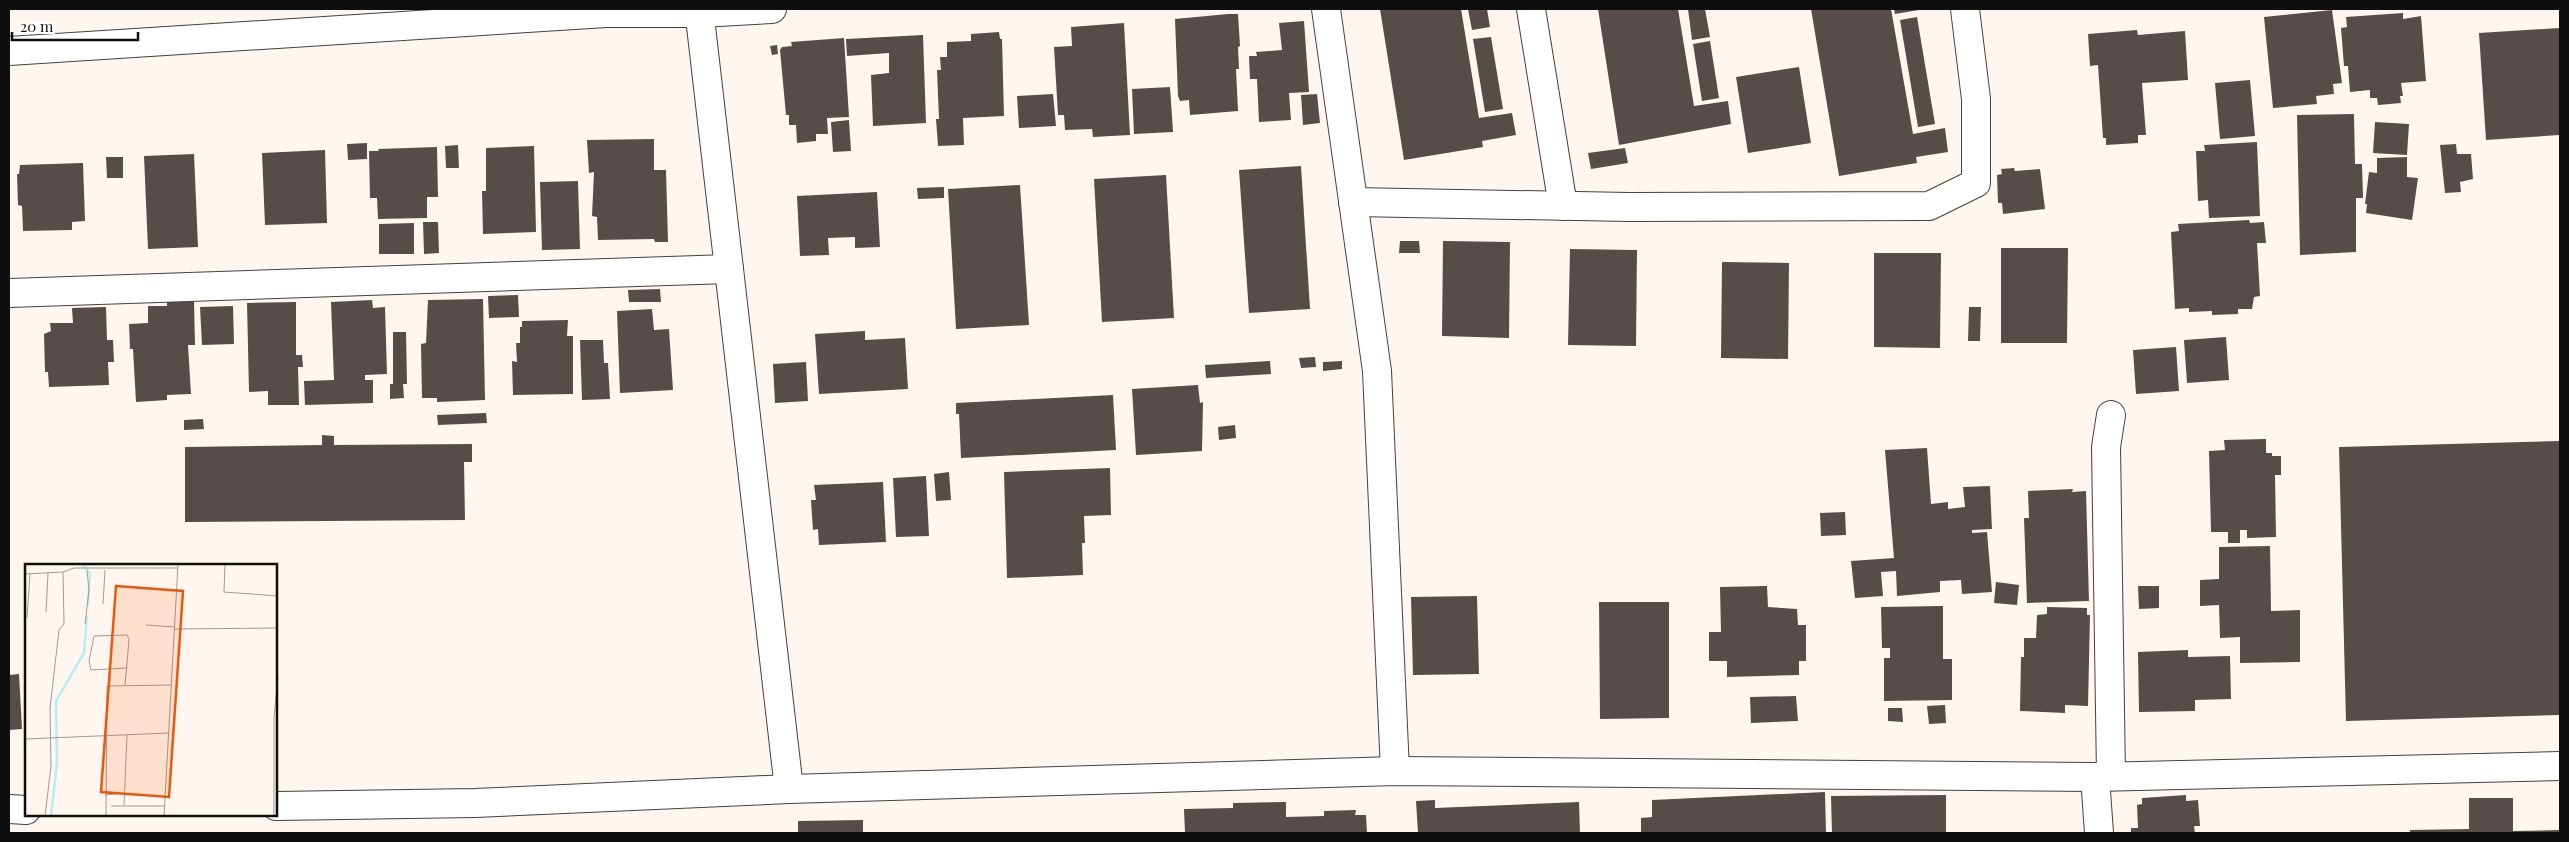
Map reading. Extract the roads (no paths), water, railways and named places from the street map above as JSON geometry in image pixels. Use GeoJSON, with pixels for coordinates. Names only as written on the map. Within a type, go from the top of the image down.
{"type":"FeatureCollection","features":[{"type":"Feature","properties":{"kind":"street"},"geometry":{"type":"LineString","coordinates":[[9,51],[606,13],[772,9]]}},
{"type":"Feature","properties":{"kind":"street"},"geometry":{"type":"LineString","coordinates":[[1326,9],[1377,372],[1395,771]]}},
{"type":"Feature","properties":{"kind":"street"},"geometry":{"type":"LineString","coordinates":[[1531,9],[1563,206]]}},
{"type":"Feature","properties":{"kind":"street"},"geometry":{"type":"LineString","coordinates":[[1353,202],[1563,206],[1929,206],[1976,183],[1976,99],[1965,9]]}},
{"type":"Feature","properties":{"kind":"street"},"geometry":{"type":"LineString","coordinates":[[699,11],[790,789]]}},
{"type":"Feature","properties":{"kind":"street"},"geometry":{"type":"LineString","coordinates":[[9,293],[729,269]]}},
{"type":"Feature","properties":{"kind":"street"},"geometry":{"type":"LineString","coordinates":[[2099,833],[2103,777],[2106,447],[2111,415]]}},
{"type":"Feature","properties":{"kind":"street"},"geometry":{"type":"LineString","coordinates":[[278,806],[475,802],[790,789],[1395,771],[2103,777],[2560,766]]}},
{"type":"Feature","properties":{"kind":"street"},"geometry":{"type":"LineString","coordinates":[[9,809],[25,810]]}}]}
